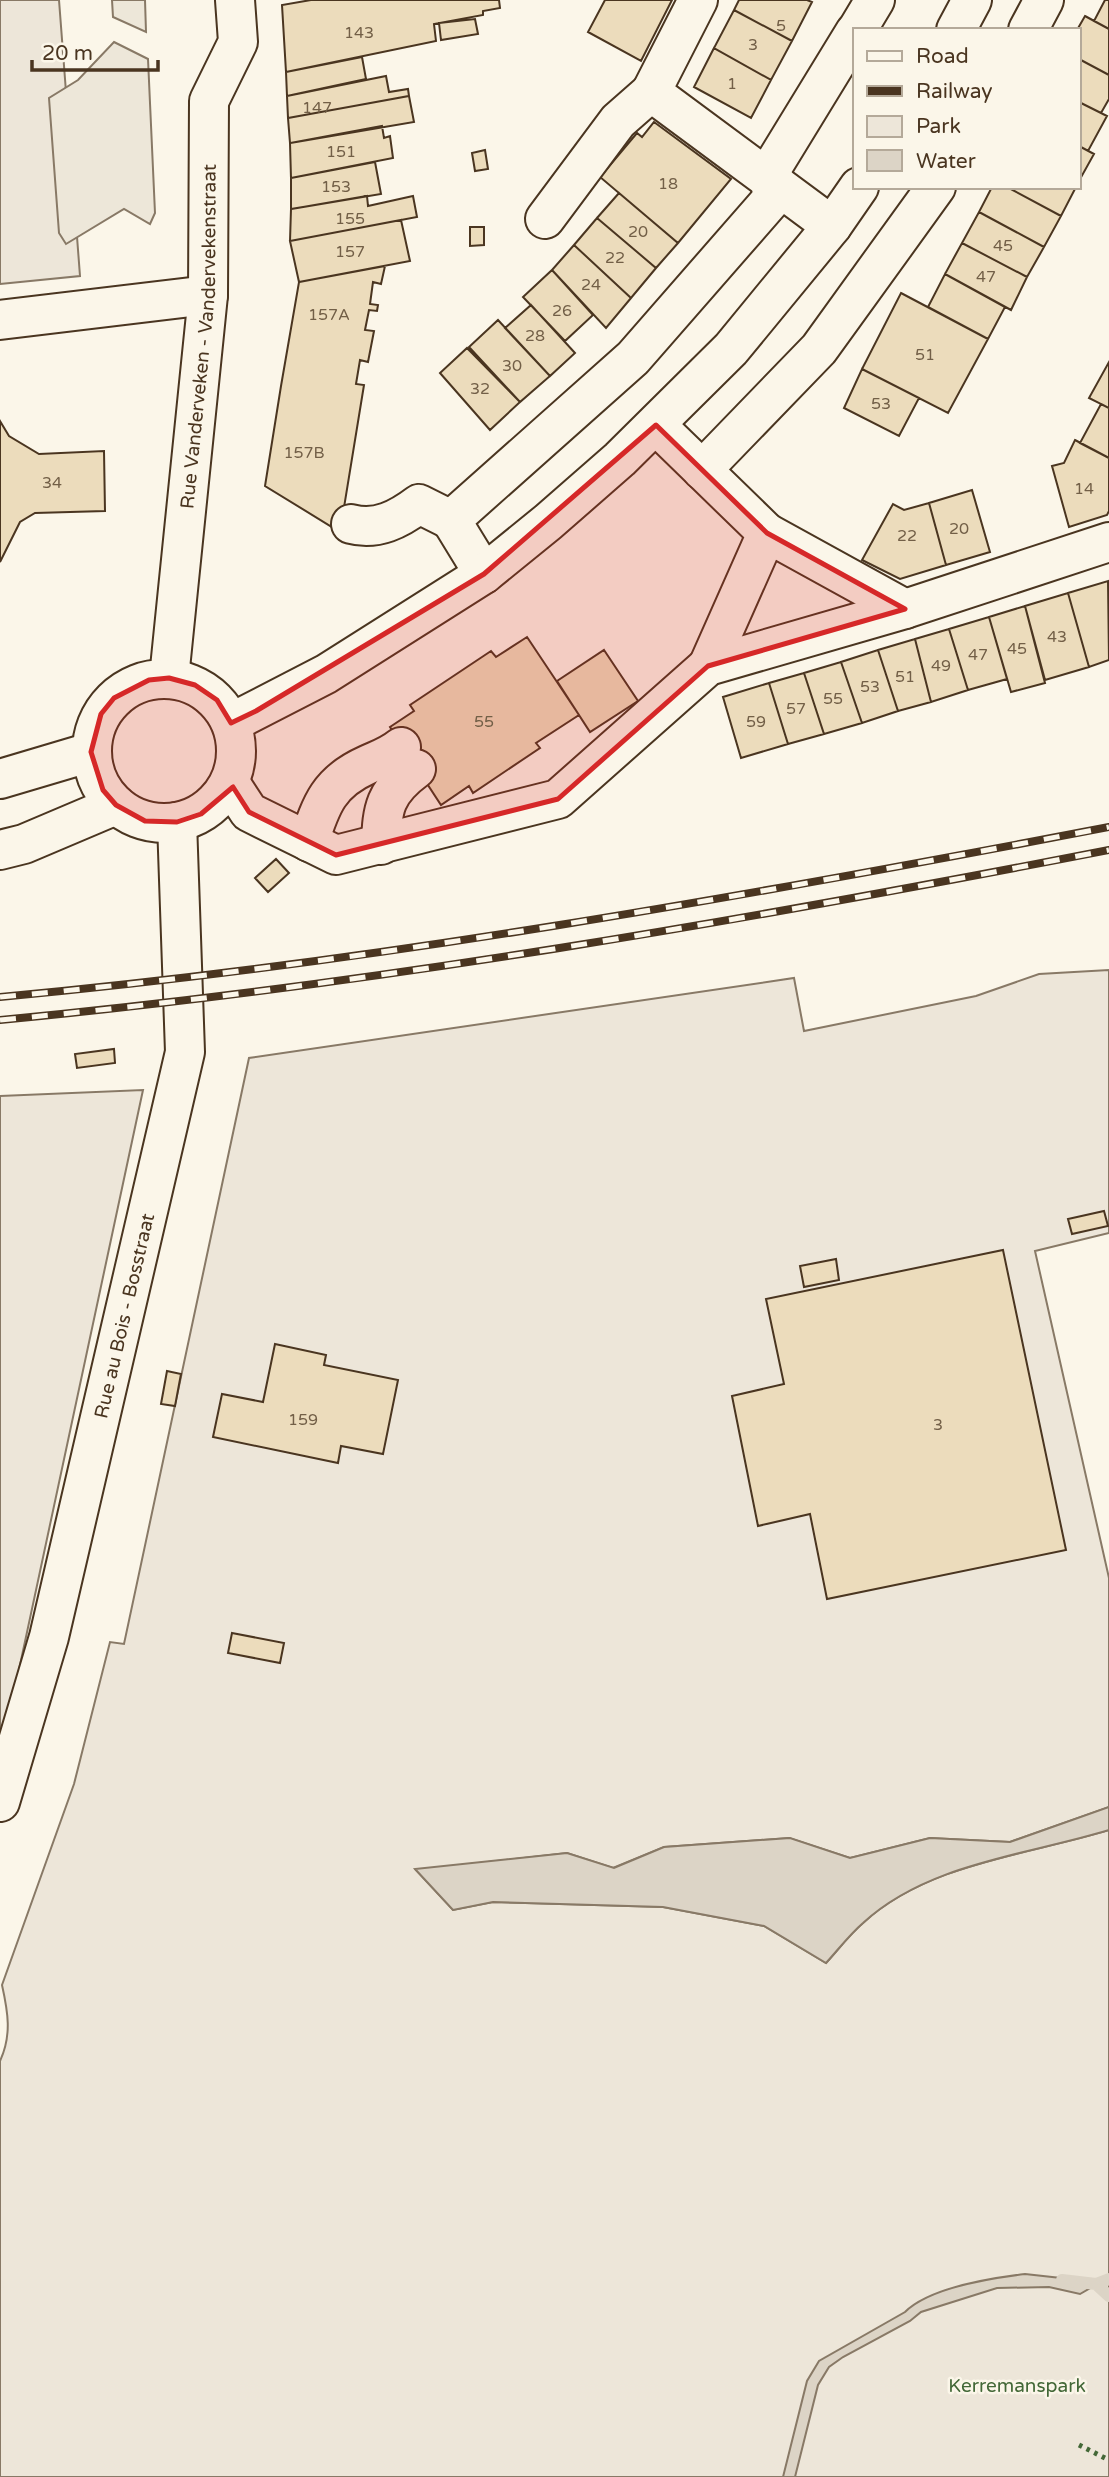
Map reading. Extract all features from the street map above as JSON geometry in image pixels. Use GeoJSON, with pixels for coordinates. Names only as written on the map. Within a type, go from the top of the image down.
{"type":"FeatureCollection","features":[{"type":"Feature","properties":{"kind":"street","name":"Rue Vanderveken - Vandervekenstraat"},"geometry":{"type":"LineString","coordinates":[[169,678],[208,295],[209,101],[238,43],[235,0]]}},
{"type":"Feature","properties":{"kind":"street"},"geometry":{"type":"LineString","coordinates":[[545,219],[618,121],[651,92],[698,0]]}},
{"type":"Feature","properties":{"kind":"street"},"geometry":{"type":"LineString","coordinates":[[858,28],[875,0]]}},
{"type":"Feature","properties":{"kind":"street"},"geometry":{"type":"LineString","coordinates":[[957,28],[972,0]]}},
{"type":"Feature","properties":{"kind":"street"},"geometry":{"type":"LineString","coordinates":[[1029,28],[1044,0]]}},
{"type":"Feature","properties":{"kind":"street"},"geometry":{"type":"LineString","coordinates":[[451,520],[634,358],[771,200],[773,166],[853,36]]}},
{"type":"Feature","properties":{"kind":"street"},"geometry":{"type":"LineString","coordinates":[[651,92],[832,226]]}},
{"type":"Feature","properties":{"kind":"street"},"geometry":{"type":"LineString","coordinates":[[231,723],[326,674],[484,574],[620,459],[731,349],[832,226],[858,189]]}},
{"type":"Feature","properties":{"kind":"street"},"geometry":{"type":"LineString","coordinates":[[702,470],[819,349],[935,189]]}},
{"type":"Feature","properties":{"kind":"street"},"geometry":{"type":"LineString","coordinates":[[0,320],[208,295]]}},
{"type":"Feature","properties":{"kind":"street"},"geometry":{"type":"LineString","coordinates":[[656,425],[767,533],[905,609]]}},
{"type":"Feature","properties":{"kind":"street"},"geometry":{"type":"LineString","coordinates":[[351,524],[371,527],[387,523],[419,504],[451,520],[484,574]]}},
{"type":"Feature","properties":{"kind":"street"},"geometry":{"type":"LineString","coordinates":[[230,783],[249,812],[336,855],[558,799],[708,666],[767,533]]}},
{"type":"Feature","properties":{"kind":"street"},"geometry":{"type":"LineString","coordinates":[[708,666],[905,609],[1109,542]]}},
{"type":"Feature","properties":{"kind":"street"},"geometry":{"type":"LineString","coordinates":[[169,678],[195,685],[217,700],[231,723],[237,757],[230,783],[220,798],[201,814],[177,822],[145,821],[116,805],[103,790],[94,772],[91,752],[101,713],[114,698],[149,680],[169,678]]}},
{"type":"Feature","properties":{"kind":"street"},"geometry":{"type":"LineString","coordinates":[[0,779],[91,752]]}},
{"type":"Feature","properties":{"kind":"street"},"geometry":{"type":"LineString","coordinates":[[309,842],[326,796],[338,782],[366,765],[389,757],[408,758],[384,810],[381,845]]}},
{"type":"Feature","properties":{"kind":"street"},"geometry":{"type":"LineString","coordinates":[[0,850],[24,844],[116,805]]}},
{"type":"Feature","properties":{"kind":"street","name":"Rue au Bois - Bosstraat"},"geometry":{"type":"LineString","coordinates":[[0,1802],[49,1637],[185,1052],[177,822]]}},
{"type":"Feature","properties":{"kind":"highlighted area"},"geometry":{"type":"Polygon","coordinates":[[[656,425],[767,533],[905,609],[708,666],[558,799],[336,855],[249,812],[233,787],[201,814],[177,822],[145,821],[116,805],[103,790],[91,752],[101,714],[114,698],[149,680],[169,678],[195,685],[217,700],[231,723],[256,711],[484,574],[656,425]]]}},
{"type":"Feature","properties":{"kind":"green space"},"geometry":{"type":"Polygon","coordinates":[[[0,0],[59,0],[80,276],[0,284],[0,0]]]}},
{"type":"Feature","properties":{"kind":"green space","name":"Kerremanspark"},"geometry":{"type":"Polygon","coordinates":[[[1109,970],[1109,1233],[1035,1251],[1109,1578],[1109,1807],[1010,1842],[930,1838],[850,1858],[789,1838],[664,1847],[613,1868],[567,1853],[416,1870],[453,1910],[493,1902],[663,1907],[764,1926],[826,1963],[863,1923],[889,1903],[917,1887],[980,1863],[1109,1830],[1109,2477],[0,2477],[0,2061],[8,2023],[2,1985],[74,1784],[110,1642],[124,1644],[249,1058],[794,978],[804,1031],[976,996],[1039,974],[1109,970]]]}},
{"type":"Feature","properties":{"kind":"green space"},"geometry":{"type":"Polygon","coordinates":[[[143,1090],[14,1693],[0,1739],[0,1096],[143,1090]]]}},
{"type":"Feature","properties":{"kind":"shaded area"},"geometry":{"type":"Polygon","coordinates":[[[112,0],[145,0],[146,32],[113,17],[112,0]]]}},
{"type":"Feature","properties":{"kind":"shaded area"},"geometry":{"type":"Polygon","coordinates":[[[114,42],[148,59],[155,213],[150,224],[124,209],[66,244],[59,233],[49,98],[78,80],[114,42]]]}},
{"type":"Feature","properties":{"kind":"water"},"geometry":{"type":"Polygon","coordinates":[[[1109,1807],[1109,1830],[980,1863],[917,1887],[889,1903],[863,1923],[826,1963],[764,1926],[663,1907],[493,1902],[453,1910],[415,1869],[567,1853],[614,1868],[664,1847],[790,1838],[850,1858],[930,1838],[1010,1842],[1109,1807]]]}},
{"type":"Feature","properties":{"kind":"water"},"geometry":{"type":"Polygon","coordinates":[[[1025,2274],[1061,2278],[1092,2287],[1080,2294],[1049,2287],[997,2288],[921,2312],[910,2321],[843,2357],[829,2367],[818,2385],[795,2477],[783,2477],[807,2381],[819,2361],[945,2290],[1025,2274]]]}},
{"type":"Feature","properties":{"kind":"building"},"geometry":{"type":"Polygon","coordinates":[[[311,0],[499,0],[500,8],[483,11],[483,15],[434,24],[436,41],[286,72],[282,5],[311,0]]]}},
{"type":"Feature","properties":{"kind":"building"},"geometry":{"type":"Polygon","coordinates":[[[605,0],[672,0],[641,61],[588,32],[605,0]]]}},
{"type":"Feature","properties":{"kind":"building"},"geometry":{"type":"Polygon","coordinates":[[[739,0],[812,2],[792,41],[734,10],[739,0]]]}},
{"type":"Feature","properties":{"kind":"building"},"geometry":{"type":"Polygon","coordinates":[[[1105,0],[1109,0],[1109,29],[1094,21],[1105,0]]]}},
{"type":"Feature","properties":{"kind":"building"},"geometry":{"type":"Polygon","coordinates":[[[734,10],[792,41],[771,80],[714,48],[734,10]]]}},
{"type":"Feature","properties":{"kind":"building"},"geometry":{"type":"Polygon","coordinates":[[[1085,16],[1109,29],[1109,75],[1081,60],[1081,28],[1078,28],[1085,16]]]}},
{"type":"Feature","properties":{"kind":"building"},"geometry":{"type":"Polygon","coordinates":[[[475,19],[478,34],[441,40],[439,23],[475,19]]]}},
{"type":"Feature","properties":{"kind":"building"},"geometry":{"type":"Polygon","coordinates":[[[714,48],[771,80],[751,118],[694,87],[714,48]]]}},
{"type":"Feature","properties":{"kind":"building"},"geometry":{"type":"Polygon","coordinates":[[[362,57],[366,79],[287,96],[286,72],[362,57]]]}},
{"type":"Feature","properties":{"kind":"building"},"geometry":{"type":"Polygon","coordinates":[[[1081,60],[1109,75],[1109,99],[1101,113],[1081,103],[1081,60]]]}},
{"type":"Feature","properties":{"kind":"building"},"geometry":{"type":"Polygon","coordinates":[[[386,76],[389,92],[408,89],[409,96],[288,118],[287,96],[386,76]]]}},
{"type":"Feature","properties":{"kind":"building"},"geometry":{"type":"Polygon","coordinates":[[[409,96],[414,122],[290,143],[288,118],[409,96]]]}},
{"type":"Feature","properties":{"kind":"building"},"geometry":{"type":"Polygon","coordinates":[[[1081,103],[1107,116],[1088,151],[1081,147],[1081,103]]]}},
{"type":"Feature","properties":{"kind":"building"},"geometry":{"type":"Polygon","coordinates":[[[654,122],[731,179],[678,243],[600,177],[637,133],[642,137],[654,122]]]}},
{"type":"Feature","properties":{"kind":"building"},"geometry":{"type":"Polygon","coordinates":[[[382,126],[384,138],[390,136],[393,158],[291,178],[290,143],[382,126]]]}},
{"type":"Feature","properties":{"kind":"building"},"geometry":{"type":"Polygon","coordinates":[[[1081,147],[1094,154],[1081,177],[1081,147]]]}},
{"type":"Feature","properties":{"kind":"building"},"geometry":{"type":"Polygon","coordinates":[[[485,150],[488,169],[475,171],[472,153],[485,150]]]}},
{"type":"Feature","properties":{"kind":"building"},"geometry":{"type":"Polygon","coordinates":[[[375,162],[381,194],[291,209],[291,178],[375,162]]]}},
{"type":"Feature","properties":{"kind":"building"},"geometry":{"type":"Polygon","coordinates":[[[991,189],[1011,189],[1061,216],[1044,247],[979,212],[991,189]]]}},
{"type":"Feature","properties":{"kind":"building"},"geometry":{"type":"Polygon","coordinates":[[[1011,189],[1075,189],[1061,216],[1011,189]]]}},
{"type":"Feature","properties":{"kind":"building"},"geometry":{"type":"Polygon","coordinates":[[[619,193],[678,243],[656,268],[597,218],[619,193]]]}},
{"type":"Feature","properties":{"kind":"building"},"geometry":{"type":"Polygon","coordinates":[[[367,196],[368,206],[413,196],[417,217],[290,241],[291,209],[367,196]]]}},
{"type":"Feature","properties":{"kind":"building"},"geometry":{"type":"Polygon","coordinates":[[[979,212],[1044,247],[1027,277],[962,243],[979,212]]]}},
{"type":"Feature","properties":{"kind":"building"},"geometry":{"type":"Polygon","coordinates":[[[597,218],[656,268],[631,298],[574,245],[597,218]]]}},
{"type":"Feature","properties":{"kind":"building"},"geometry":{"type":"Polygon","coordinates":[[[401,220],[410,261],[299,282],[290,241],[401,220]]]}},
{"type":"Feature","properties":{"kind":"building"},"geometry":{"type":"Polygon","coordinates":[[[470,227],[484,227],[484,245],[470,246],[470,227]]]}},
{"type":"Feature","properties":{"kind":"building"},"geometry":{"type":"Polygon","coordinates":[[[962,243],[1027,277],[1011,310],[945,274],[962,243]]]}},
{"type":"Feature","properties":{"kind":"building"},"geometry":{"type":"Polygon","coordinates":[[[574,245],[631,298],[606,328],[552,270],[574,245]]]}},
{"type":"Feature","properties":{"kind":"building"},"geometry":{"type":"Polygon","coordinates":[[[385,266],[381,284],[373,282],[370,304],[378,305],[377,311],[369,310],[365,330],[374,331],[368,362],[360,360],[356,384],[364,385],[340,532],[265,486],[281,386],[299,282],[385,266]]]}},
{"type":"Feature","properties":{"kind":"building"},"geometry":{"type":"Polygon","coordinates":[[[552,270],[593,315],[565,341],[523,297],[552,270]]]}},
{"type":"Feature","properties":{"kind":"building"},"geometry":{"type":"Polygon","coordinates":[[[945,274],[1005,307],[988,339],[928,307],[945,274]]]}},
{"type":"Feature","properties":{"kind":"building"},"geometry":{"type":"Polygon","coordinates":[[[901,293],[988,339],[948,413],[862,369],[901,293]]]}},
{"type":"Feature","properties":{"kind":"building"},"geometry":{"type":"Polygon","coordinates":[[[531,305],[575,353],[550,376],[505,328],[531,305]]]}},
{"type":"Feature","properties":{"kind":"building"},"geometry":{"type":"Polygon","coordinates":[[[498,320],[550,376],[520,402],[469,347],[498,320]]]}},
{"type":"Feature","properties":{"kind":"building"},"geometry":{"type":"Polygon","coordinates":[[[467,348],[520,402],[490,430],[440,373],[467,348]]]}},
{"type":"Feature","properties":{"kind":"building"},"geometry":{"type":"Polygon","coordinates":[[[1109,362],[1109,408],[1089,398],[1109,362]]]}},
{"type":"Feature","properties":{"kind":"building"},"geometry":{"type":"Polygon","coordinates":[[[862,369],[919,398],[899,436],[844,408],[862,369]]]}},
{"type":"Feature","properties":{"kind":"building"},"geometry":{"type":"Polygon","coordinates":[[[1101,404],[1109,408],[1109,458],[1080,443],[1101,404]]]}},
{"type":"Feature","properties":{"kind":"building"},"geometry":{"type":"Polygon","coordinates":[[[0,421],[9,436],[39,454],[104,451],[105,511],[35,513],[20,522],[0,562],[0,421]]]}},
{"type":"Feature","properties":{"kind":"building"},"geometry":{"type":"Polygon","coordinates":[[[1075,440],[1109,458],[1109,511],[1107,515],[1069,527],[1052,466],[1064,463],[1075,440]]]}},
{"type":"Feature","properties":{"kind":"building"},"geometry":{"type":"Polygon","coordinates":[[[972,490],[990,552],[946,565],[929,503],[972,490]]]}},
{"type":"Feature","properties":{"kind":"building"},"geometry":{"type":"Polygon","coordinates":[[[929,503],[946,565],[900,579],[862,560],[893,504],[904,510],[929,503]]]}},
{"type":"Feature","properties":{"kind":"building"},"geometry":{"type":"Polygon","coordinates":[[[1108,581],[1109,660],[1089,667],[1068,593],[1108,581]]]}},
{"type":"Feature","properties":{"kind":"building"},"geometry":{"type":"Polygon","coordinates":[[[1068,593],[1089,667],[1045,680],[1025,606],[1068,593]]]}},
{"type":"Feature","properties":{"kind":"building"},"geometry":{"type":"Polygon","coordinates":[[[1025,606],[1045,683],[1011,692],[989,617],[1025,606]]]}},
{"type":"Feature","properties":{"kind":"building"},"geometry":{"type":"Polygon","coordinates":[[[989,617],[1007,679],[968,690],[949,629],[989,617]]]}},
{"type":"Feature","properties":{"kind":"building"},"geometry":{"type":"Polygon","coordinates":[[[949,629],[968,690],[931,702],[915,639],[949,629]]]}},
{"type":"Feature","properties":{"kind":"building"},"geometry":{"type":"Polygon","coordinates":[[[527,637],[579,715],[536,743],[540,748],[473,793],[469,786],[441,805],[390,727],[414,711],[410,705],[491,651],[496,657],[527,637]]]}},
{"type":"Feature","properties":{"kind":"building"},"geometry":{"type":"Polygon","coordinates":[[[915,639],[931,702],[898,711],[878,650],[915,639]]]}},
{"type":"Feature","properties":{"kind":"building"},"geometry":{"type":"Polygon","coordinates":[[[604,650],[638,701],[590,732],[557,681],[604,650]]]}},
{"type":"Feature","properties":{"kind":"building"},"geometry":{"type":"Polygon","coordinates":[[[878,650],[898,711],[862,723],[841,662],[878,650]]]}},
{"type":"Feature","properties":{"kind":"building"},"geometry":{"type":"Polygon","coordinates":[[[841,662],[862,723],[824,734],[804,673],[841,662]]]}},
{"type":"Feature","properties":{"kind":"building"},"geometry":{"type":"Polygon","coordinates":[[[804,673],[824,734],[788,744],[769,683],[804,673]]]}},
{"type":"Feature","properties":{"kind":"building"},"geometry":{"type":"Polygon","coordinates":[[[769,683],[788,744],[741,758],[723,697],[769,683]]]}},
{"type":"Feature","properties":{"kind":"building"},"geometry":{"type":"Polygon","coordinates":[[[276,859],[289,873],[268,892],[255,878],[276,859]]]}},
{"type":"Feature","properties":{"kind":"building"},"geometry":{"type":"Polygon","coordinates":[[[114,1049],[115,1063],[77,1068],[75,1054],[114,1049]]]}},
{"type":"Feature","properties":{"kind":"building"},"geometry":{"type":"Polygon","coordinates":[[[1104,1211],[1108,1226],[1072,1234],[1068,1219],[1104,1211]]]}},
{"type":"Feature","properties":{"kind":"building"},"geometry":{"type":"Polygon","coordinates":[[[1003,1250],[1066,1550],[827,1599],[810,1514],[758,1526],[732,1396],[784,1384],[766,1299],[1003,1250]]]}},
{"type":"Feature","properties":{"kind":"building"},"geometry":{"type":"Polygon","coordinates":[[[836,1259],[839,1280],[804,1287],[800,1266],[836,1259]]]}},
{"type":"Feature","properties":{"kind":"building"},"geometry":{"type":"Polygon","coordinates":[[[275,1344],[326,1355],[324,1365],[398,1380],[383,1454],[341,1446],[338,1463],[213,1437],[222,1394],[263,1402],[275,1344]]]}},
{"type":"Feature","properties":{"kind":"building"},"geometry":{"type":"Polygon","coordinates":[[[167,1371],[181,1374],[175,1406],[161,1404],[167,1371]]]}},
{"type":"Feature","properties":{"kind":"building"},"geometry":{"type":"Polygon","coordinates":[[[232,1633],[284,1643],[280,1663],[228,1653],[232,1633]]]}},
{"type":"Feature","properties":{"kind":"waterway"},"geometry":{"type":"LineString","coordinates":[[1062,2280],[1096,2284],[1109,2279]]}},
{"type":"Feature","properties":{"kind":"waterway"},"geometry":{"type":"LineString","coordinates":[[1096,2284],[1109,2296]]}},
{"type":"Feature","properties":{"kind":"railway"},"geometry":{"type":"LineString","coordinates":[[0,997],[279,966],[556,926],[1109,827]]}},
{"type":"Feature","properties":{"kind":"railway"},"geometry":{"type":"LineString","coordinates":[[0,1020],[139,1006],[418,970],[695,926],[1109,850]]}},
{"type":"Feature","properties":{"kind":"hedge"},"geometry":{"type":"LineString","coordinates":[[1079,2445],[1109,2460]]}}]}
